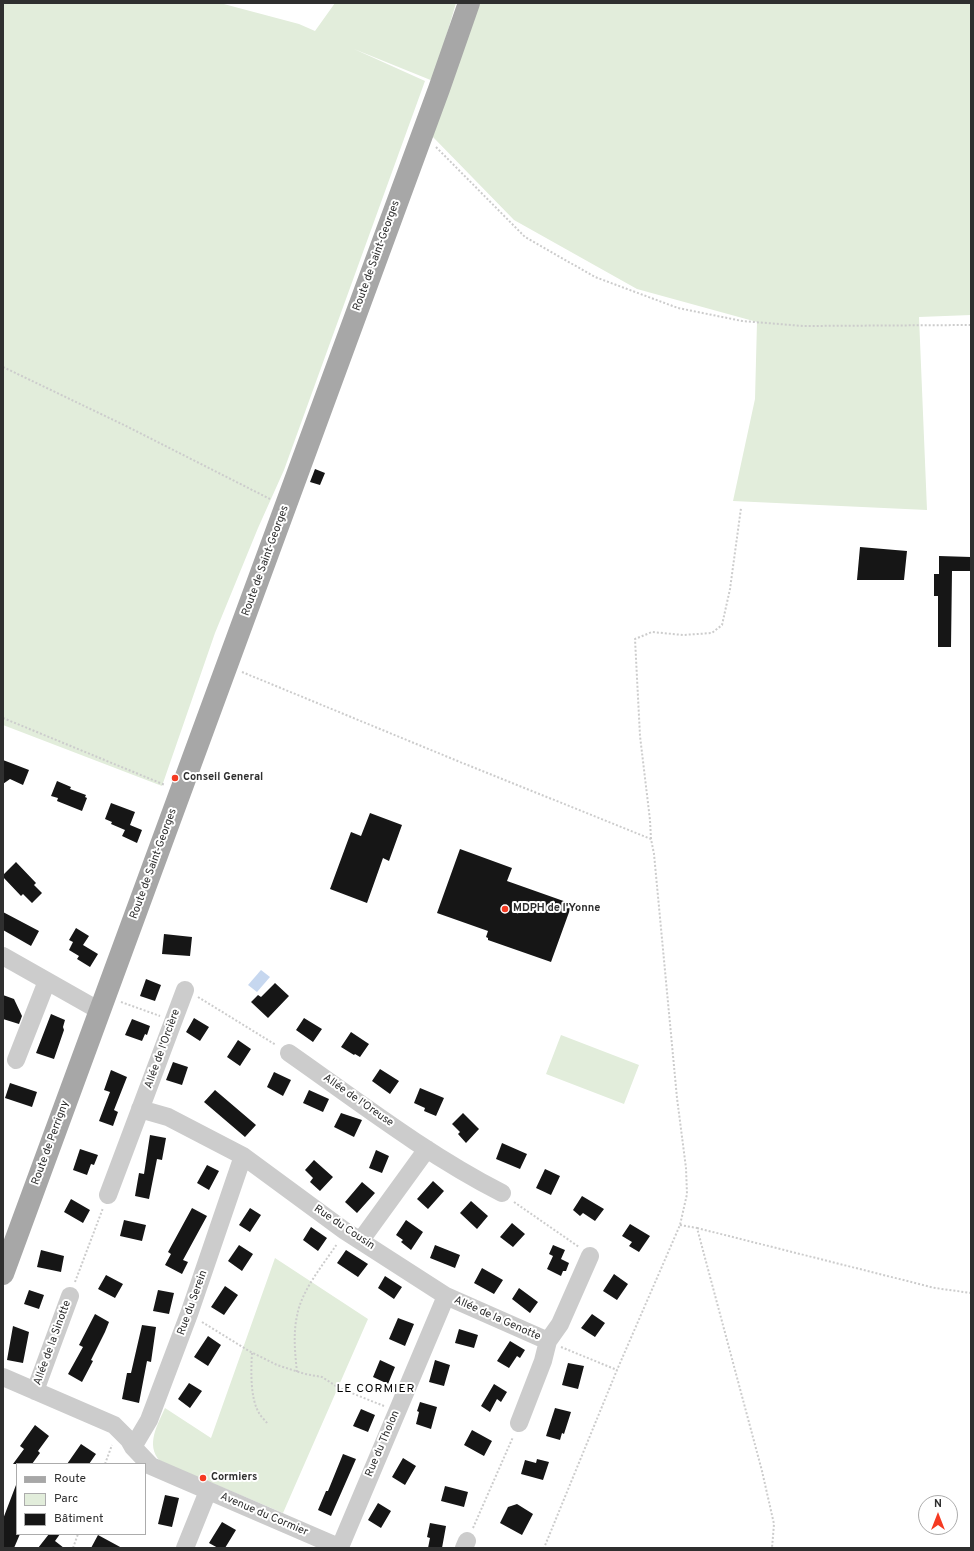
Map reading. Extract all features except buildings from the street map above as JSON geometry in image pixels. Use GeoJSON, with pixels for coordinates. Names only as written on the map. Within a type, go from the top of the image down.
{"type":"FeatureCollection","features":[{"type":"Feature","properties":{"kind":"main road","name":"Route de Saint-Georges"},"geometry":{"type":"LineString","coordinates":[[102,1004],[432,110],[469,3]]}},
{"type":"Feature","properties":{"kind":"main road","name":"Route de Perrigny"},"geometry":{"type":"LineString","coordinates":[[3,1274],[102,1004]]}},
{"type":"Feature","properties":{"kind":"street"},"geometry":{"type":"LineString","coordinates":[[3,956],[47,981],[102,1004]]}},
{"type":"Feature","properties":{"kind":"street"},"geometry":{"type":"LineString","coordinates":[[16,1060],[47,981]]}},
{"type":"Feature","properties":{"kind":"street","name":"Allée de l'Orcière"},"geometry":{"type":"LineString","coordinates":[[108,1195],[185,990]]}},
{"type":"Feature","properties":{"kind":"street","name":"Allée de l'Oreuse"},"geometry":{"type":"LineString","coordinates":[[289,1053],[427,1149],[467,1175],[502,1193]]}},
{"type":"Feature","properties":{"kind":"street"},"geometry":{"type":"LineString","coordinates":[[140,1109],[168,1117],[243,1156]]}},
{"type":"Feature","properties":{"kind":"street"},"geometry":{"type":"LineString","coordinates":[[361,1240],[427,1149]]}},
{"type":"Feature","properties":{"kind":"street","name":"Rue du Cousin"},"geometry":{"type":"LineString","coordinates":[[243,1156],[345,1231],[446,1296]]}},
{"type":"Feature","properties":{"kind":"street","name":"Rue du Serein"},"geometry":{"type":"LineString","coordinates":[[133,1447],[149,1420],[190,1314],[243,1156]]}},
{"type":"Feature","properties":{"kind":"street","name":"Allée de la Genotte"},"geometry":{"type":"LineString","coordinates":[[519,1423],[543,1361],[548,1341],[560,1324],[590,1256]]}},
{"type":"Feature","properties":{"kind":"street","name":"Allée de la Sinotte"},"geometry":{"type":"LineString","coordinates":[[35,1391],[70,1296]]}},
{"type":"Feature","properties":{"kind":"street","name":"Allée de la Genotte"},"geometry":{"type":"LineString","coordinates":[[446,1296],[548,1341]]}},
{"type":"Feature","properties":{"kind":"street","name":"Rue du Tholon"},"geometry":{"type":"LineString","coordinates":[[340,1548],[446,1296]]}},
{"type":"Feature","properties":{"kind":"street","name":"Avenue du Cormier"},"geometry":{"type":"LineString","coordinates":[[3,1378],[114,1425],[151,1466],[340,1548]]}},
{"type":"Feature","properties":{"kind":"street"},"geometry":{"type":"LineString","coordinates":[[185,1548],[208,1491]]}},
{"type":"Feature","properties":{"kind":"path"},"geometry":{"type":"LineString","coordinates":[[422,134],[525,237],[595,277],[678,308],[742,321],[803,326],[971,325]]}},
{"type":"Feature","properties":{"kind":"path"},"geometry":{"type":"LineString","coordinates":[[3,367],[133,430],[276,502],[284,508]]}},
{"type":"Feature","properties":{"kind":"path"},"geometry":{"type":"LineString","coordinates":[[544,1548],[617,1370],[680,1225],[687,1194],[686,1168],[677,1098],[664,948],[640,736],[635,639],[652,632],[683,635],[712,633],[722,625],[730,589],[741,508]]}},
{"type":"Feature","properties":{"kind":"path"},"geometry":{"type":"LineString","coordinates":[[228,666],[651,839]]}},
{"type":"Feature","properties":{"kind":"path"},"geometry":{"type":"LineString","coordinates":[[3,718],[181,792]]}},
{"type":"Feature","properties":{"kind":"path"},"geometry":{"type":"LineString","coordinates":[[185,990],[289,1053]]}},
{"type":"Feature","properties":{"kind":"path"},"geometry":{"type":"LineString","coordinates":[[102,1004],[173,1021]]}},
{"type":"Feature","properties":{"kind":"path"},"geometry":{"type":"LineString","coordinates":[[502,1193],[590,1256]]}},
{"type":"Feature","properties":{"kind":"path"},"geometry":{"type":"LineString","coordinates":[[70,1296],[108,1195]]}},
{"type":"Feature","properties":{"kind":"path"},"geometry":{"type":"LineString","coordinates":[[680,1225],[934,1288],[971,1293]]}},
{"type":"Feature","properties":{"kind":"path"},"geometry":{"type":"LineString","coordinates":[[697,1228],[762,1472],[774,1524],[772,1548]]}},
{"type":"Feature","properties":{"kind":"path"},"geometry":{"type":"LineString","coordinates":[[297,1372],[295,1329],[297,1314],[311,1282],[345,1231]]}},
{"type":"Feature","properties":{"kind":"path"},"geometry":{"type":"LineString","coordinates":[[190,1314],[276,1365],[297,1372],[322,1377],[339,1388],[397,1411]]}},
{"type":"Feature","properties":{"kind":"path"},"geometry":{"type":"LineString","coordinates":[[548,1341],[617,1370]]}},
{"type":"Feature","properties":{"kind":"path"},"geometry":{"type":"LineString","coordinates":[[252,1352],[251,1380],[253,1393],[258,1413],[267,1423]]}},
{"type":"Feature","properties":{"kind":"path"},"geometry":{"type":"LineString","coordinates":[[466,1545],[519,1423]]}},
{"type":"Feature","properties":{"kind":"path"},"geometry":{"type":"LineString","coordinates":[[105,1463],[118,1429]]}},
{"type":"Feature","properties":{"kind":"path"},"geometry":{"type":"LineString","coordinates":[[73,1548],[78,1535]]}},
{"type":"Feature","properties":{"kind":"green space"},"geometry":{"type":"Polygon","coordinates":[[[3,3],[220,3],[299,24],[315,31],[335,3],[456,3],[433,81],[354,49],[425,81],[284,470],[258,528],[215,633],[162,786],[3,725],[3,3]]]}},
{"type":"Feature","properties":{"kind":"green space"},"geometry":{"type":"Polygon","coordinates":[[[469,3],[971,3],[971,315],[919,317],[927,510],[733,501],[755,399],[757,322],[637,289],[514,220],[432,136],[469,3]]]}},
{"type":"Feature","properties":{"kind":"green space"},"geometry":{"type":"Polygon","coordinates":[[[561,1035],[639,1065],[624,1104],[546,1074],[561,1035]]]}},
{"type":"Feature","properties":{"kind":"green space"},"geometry":{"type":"Polygon","coordinates":[[[275,1258],[368,1319],[283,1513],[160,1461],[153,1448],[154,1434],[165,1408],[211,1438],[275,1258]]]}},
{"type":"Feature","properties":{"kind":"water"},"geometry":{"type":"Polygon","coordinates":[[[261,970],[270,977],[257,992],[248,985],[261,970]]]}},
{"type":"Feature","properties":{"kind":"place","name":"Conseil General"},"geometry":{"type":"Point","coordinates":[175,778]}},
{"type":"Feature","properties":{"kind":"place","name":"MDPH de l'Yonne"},"geometry":{"type":"Point","coordinates":[505,909]}},
{"type":"Feature","properties":{"kind":"place","name":"Cormiers"},"geometry":{"type":"Point","coordinates":[203,1478]}},
{"type":"Feature","properties":{"kind":"district","name":"LE CORMIER"},"geometry":{"type":"Point","coordinates":[376,1390]}}]}
